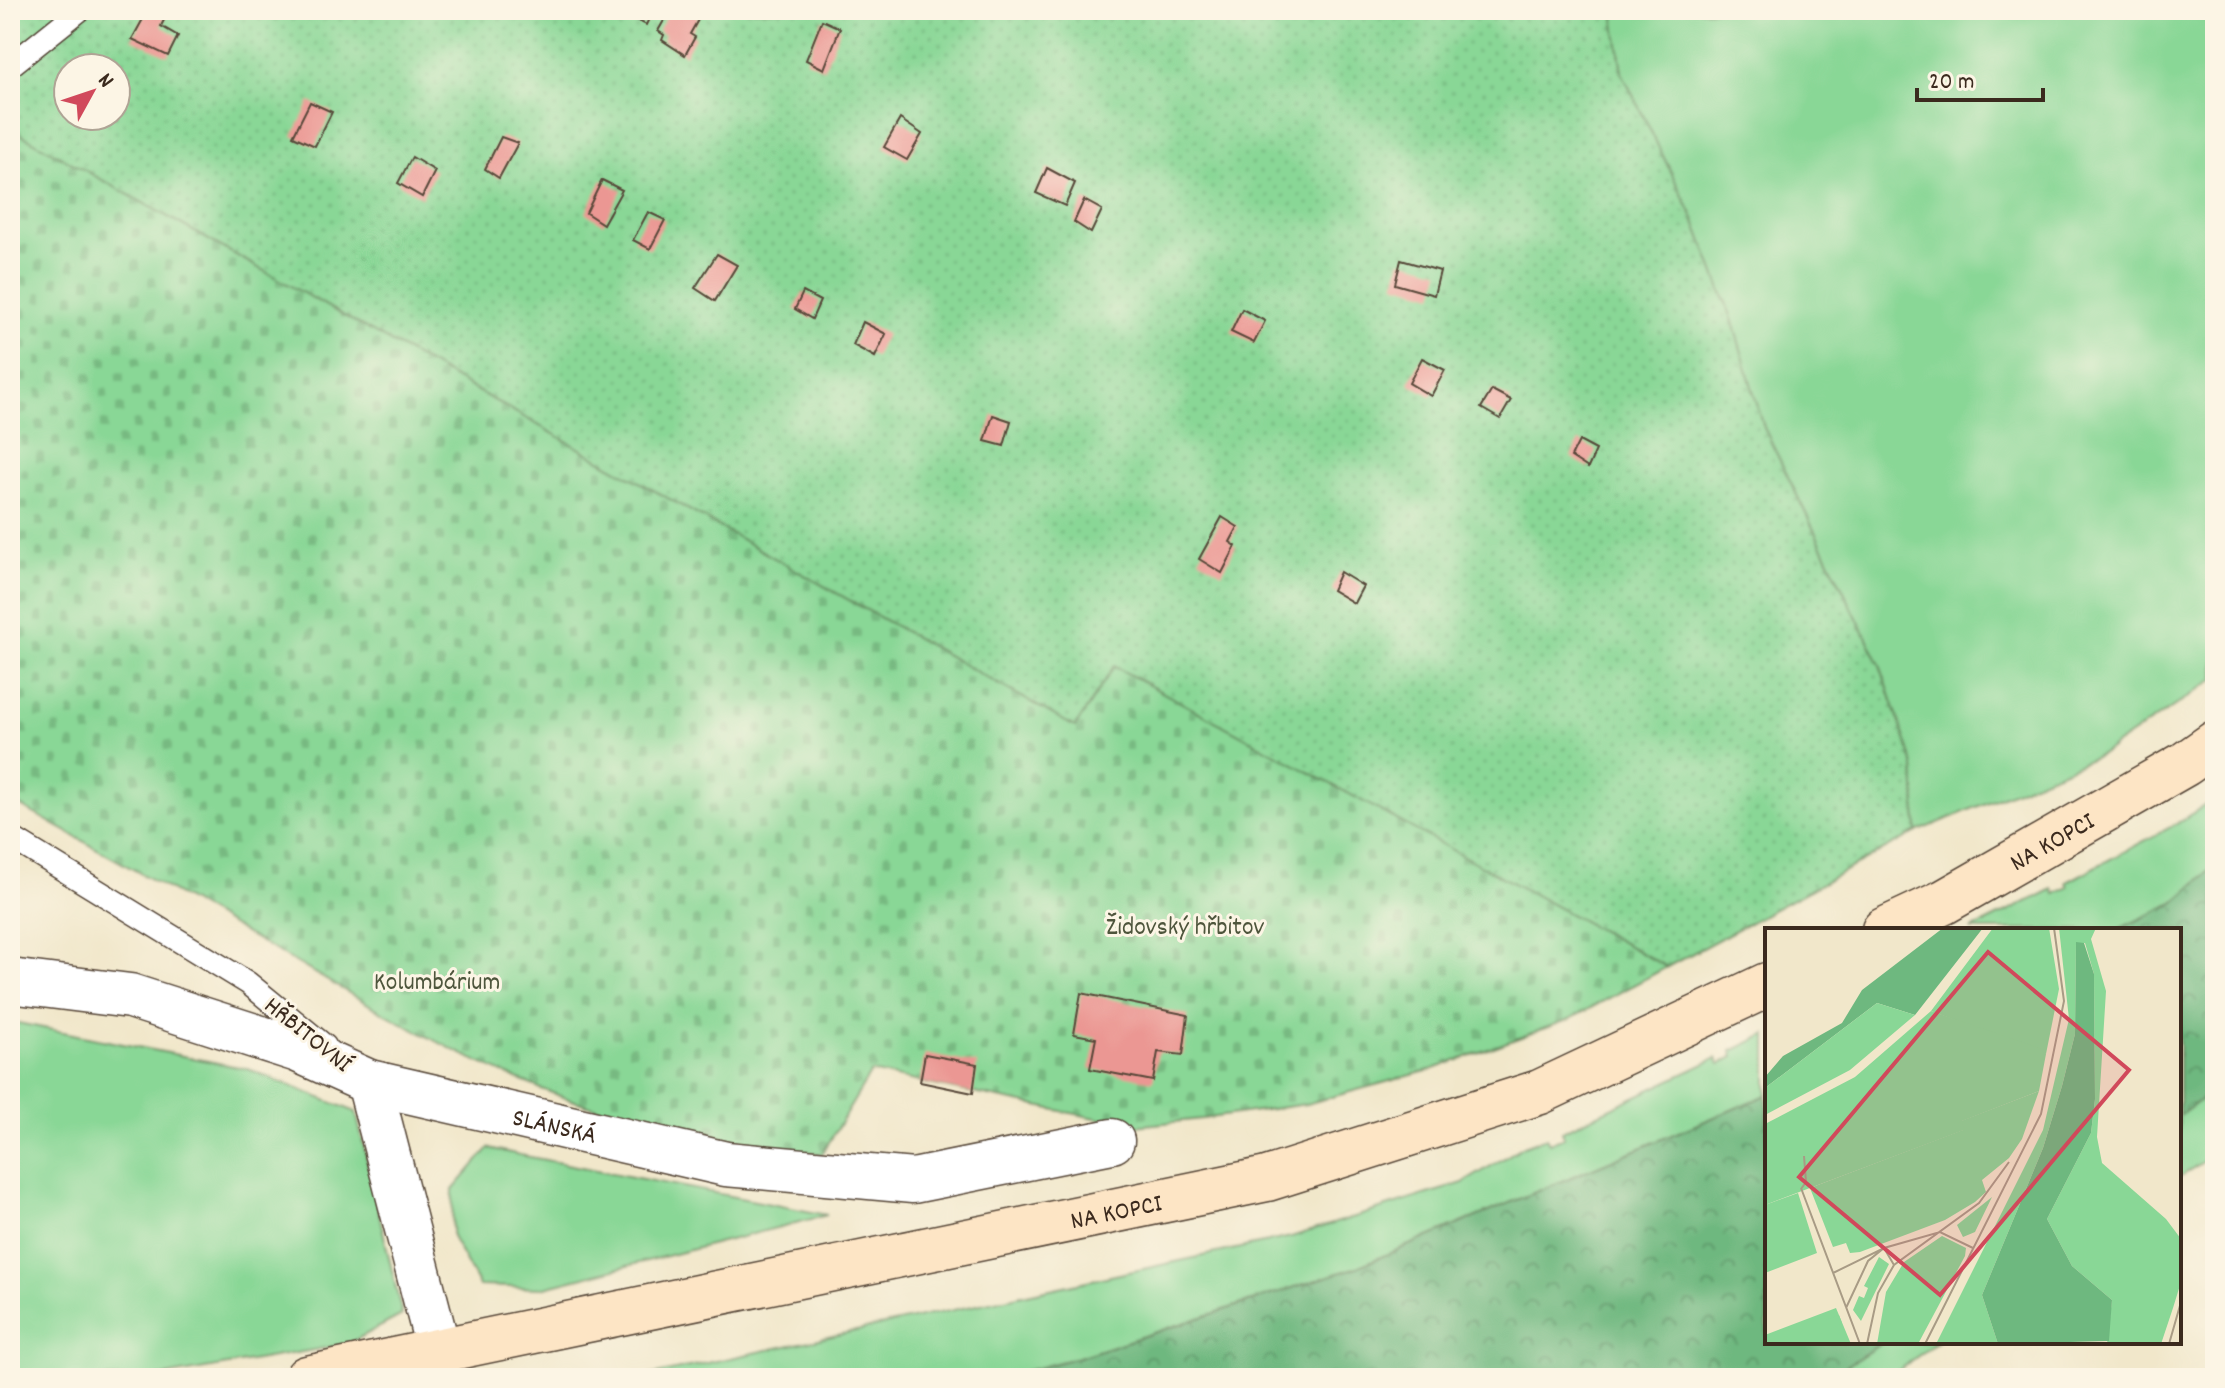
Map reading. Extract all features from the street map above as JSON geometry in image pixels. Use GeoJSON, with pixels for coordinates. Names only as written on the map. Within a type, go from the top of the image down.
{"type":"FeatureCollection","features":[{"type":"Feature","properties":{"kind":"main road","name":"NA KOPCI"},"geometry":{"type":"LineString","coordinates":[[1888,928],[1944,902],[2185,764],[2215,743]]}},
{"type":"Feature","properties":{"kind":"main road","name":"NA KOPCI"},"geometry":{"type":"LineString","coordinates":[[439,1352],[1267,1179],[1540,1092],[1765,986]]}},
{"type":"Feature","properties":{"kind":"main road"},"geometry":{"type":"LineString","coordinates":[[307,1378],[439,1352]]}},
{"type":"Feature","properties":{"kind":"street","name":"SLÁNSKÁ"},"geometry":{"type":"LineString","coordinates":[[10,981],[130,996],[298,1050],[369,1082],[726,1164],[913,1181],[1112,1141]]}},
{"type":"Feature","properties":{"kind":"street","name":"HŘBITOVNÍ"},"geometry":{"type":"LineString","coordinates":[[369,1082],[439,1352]]}},
{"type":"Feature","properties":{"kind":"lane"},"geometry":{"type":"LineString","coordinates":[[10,66],[80,10]]}},
{"type":"Feature","properties":{"kind":"lane","name":"HŘBITOVNÍ"},"geometry":{"type":"LineString","coordinates":[[10,837],[248,983],[369,1082]]}},
{"type":"Feature","properties":{"kind":"green space"},"geometry":{"type":"Polygon","coordinates":[[[10,10],[1613,10],[1622,73],[1694,219],[1732,319],[1764,428],[1880,665],[1914,766],[1917,832],[1667,967],[1114,666],[1075,727],[10,128],[10,10]]]}},
{"type":"Feature","properties":{"kind":"green space"},"geometry":{"type":"Polygon","coordinates":[[[1613,10],[2215,10],[2215,679],[2102,754],[1917,832],[1914,766],[1880,665],[1764,428],[1732,319],[1694,219],[1622,73],[1613,10]]]}},
{"type":"Feature","properties":{"kind":"green space"},"geometry":{"type":"Polygon","coordinates":[[[10,128],[1075,727],[1114,666],[1325,778],[1667,967],[1570,1019],[1434,1069],[1306,1104],[1202,1119],[1135,1126],[871,1072],[822,1154],[691,1131],[595,1107],[522,1081],[444,1045],[10,800],[10,128]]]}},
{"type":"Feature","properties":{"kind":"green space"},"geometry":{"type":"Polygon","coordinates":[[[2215,799],[2215,866],[2174,903],[2121,928],[1975,928],[2053,889],[2055,894],[2069,887],[2067,882],[2169,828],[2215,799]]]}},
{"type":"Feature","properties":{"kind":"green space"},"geometry":{"type":"Polygon","coordinates":[[[2215,866],[2215,1089],[2181,1114],[2181,928],[2121,928],[2174,903],[2215,866]]]}},
{"type":"Feature","properties":{"kind":"green space"},"geometry":{"type":"Polygon","coordinates":[[[18,1023],[248,1069],[356,1112],[402,1315],[348,1344],[154,1378],[10,1378],[10,1024],[18,1023]]]}},
{"type":"Feature","properties":{"kind":"green space"},"geometry":{"type":"Polygon","coordinates":[[[1765,1035],[1765,1096],[1357,1267],[1079,1357],[1000,1378],[638,1378],[1291,1237],[1463,1183],[1524,1146],[1546,1138],[1549,1143],[1564,1137],[1562,1131],[1717,1058],[1720,1064],[1734,1057],[1732,1051],[1765,1035]]]}},
{"type":"Feature","properties":{"kind":"green space"},"geometry":{"type":"Polygon","coordinates":[[[2215,1089],[2215,1154],[2181,1176],[2181,1114],[2215,1089]]]}},
{"type":"Feature","properties":{"kind":"green space"},"geometry":{"type":"Polygon","coordinates":[[[1765,1096],[1765,1344],[1880,1344],[1828,1378],[1000,1378],[1079,1357],[1357,1267],[1765,1096]]]}},
{"type":"Feature","properties":{"kind":"green space"},"geometry":{"type":"Polygon","coordinates":[[[489,1148],[827,1215],[541,1288],[479,1286],[452,1237],[453,1190],[489,1148]]]}},
{"type":"Feature","properties":{"kind":"green space"},"geometry":{"type":"Polygon","coordinates":[[[1880,1344],[1934,1344],[1888,1378],[1828,1378],[1880,1344]]]}},
{"type":"Feature","properties":{"kind":"building"},"geometry":{"type":"Polygon","coordinates":[[[148,10],[166,16],[161,26],[178,36],[168,56],[132,39],[148,10]]]}},
{"type":"Feature","properties":{"kind":"building"},"geometry":{"type":"Polygon","coordinates":[[[622,10],[653,10],[646,25],[622,10]]]}},
{"type":"Feature","properties":{"kind":"building"},"geometry":{"type":"Polygon","coordinates":[[[670,10],[687,10],[699,18],[690,34],[695,37],[685,55],[662,40],[664,35],[658,31],[670,10]]]}},
{"type":"Feature","properties":{"kind":"building"},"geometry":{"type":"Polygon","coordinates":[[[822,20],[840,28],[824,69],[806,60],[822,20]]]}},
{"type":"Feature","properties":{"kind":"building"},"geometry":{"type":"Polygon","coordinates":[[[310,102],[332,112],[315,146],[293,136],[310,102]]]}},
{"type":"Feature","properties":{"kind":"building"},"geometry":{"type":"Polygon","coordinates":[[[900,119],[922,134],[907,160],[884,147],[900,119]]]}},
{"type":"Feature","properties":{"kind":"building"},"geometry":{"type":"Polygon","coordinates":[[[501,137],[518,143],[499,178],[485,169],[501,137]]]}},
{"type":"Feature","properties":{"kind":"building"},"geometry":{"type":"Polygon","coordinates":[[[412,157],[435,171],[422,197],[398,183],[412,157]]]}},
{"type":"Feature","properties":{"kind":"building"},"geometry":{"type":"Polygon","coordinates":[[[1047,168],[1075,183],[1065,206],[1036,193],[1047,168]]]}},
{"type":"Feature","properties":{"kind":"building"},"geometry":{"type":"Polygon","coordinates":[[[602,180],[622,190],[603,224],[586,213],[602,180]]]}},
{"type":"Feature","properties":{"kind":"building"},"geometry":{"type":"Polygon","coordinates":[[[1084,200],[1102,210],[1091,233],[1074,222],[1084,200]]]}},
{"type":"Feature","properties":{"kind":"building"},"geometry":{"type":"Polygon","coordinates":[[[648,212],[665,220],[650,249],[633,240],[648,212]]]}},
{"type":"Feature","properties":{"kind":"building"},"geometry":{"type":"Polygon","coordinates":[[[717,254],[737,265],[715,301],[695,288],[717,254]]]}},
{"type":"Feature","properties":{"kind":"building"},"geometry":{"type":"Polygon","coordinates":[[[1401,260],[1440,271],[1434,295],[1395,284],[1401,260]]]}},
{"type":"Feature","properties":{"kind":"building"},"geometry":{"type":"Polygon","coordinates":[[[803,292],[820,301],[812,319],[795,309],[803,292]]]}},
{"type":"Feature","properties":{"kind":"building"},"geometry":{"type":"Polygon","coordinates":[[[1242,309],[1265,321],[1254,343],[1231,332],[1242,309]]]}},
{"type":"Feature","properties":{"kind":"building"},"geometry":{"type":"Polygon","coordinates":[[[863,322],[886,334],[875,357],[853,345],[863,322]]]}},
{"type":"Feature","properties":{"kind":"building"},"geometry":{"type":"Polygon","coordinates":[[[1422,358],[1445,370],[1431,396],[1409,383],[1422,358]]]}},
{"type":"Feature","properties":{"kind":"building"},"geometry":{"type":"Polygon","coordinates":[[[1492,390],[1511,400],[1500,419],[1481,408],[1492,390]]]}},
{"type":"Feature","properties":{"kind":"building"},"geometry":{"type":"Polygon","coordinates":[[[993,415],[1011,421],[1004,446],[985,441],[993,415]]]}},
{"type":"Feature","properties":{"kind":"building"},"geometry":{"type":"Polygon","coordinates":[[[1579,441],[1596,450],[1588,468],[1571,457],[1579,441]]]}},
{"type":"Feature","properties":{"kind":"building"},"geometry":{"type":"Polygon","coordinates":[[[1222,517],[1238,527],[1230,542],[1236,546],[1222,573],[1199,559],[1222,517]]]}},
{"type":"Feature","properties":{"kind":"building"},"geometry":{"type":"Polygon","coordinates":[[[1340,572],[1363,586],[1354,603],[1332,590],[1340,572]]]}},
{"type":"Feature","properties":{"kind":"building"},"geometry":{"type":"Polygon","coordinates":[[[1081,993],[1188,1015],[1183,1055],[1158,1052],[1153,1081],[1090,1069],[1096,1038],[1074,1034],[1081,993]]]}},
{"type":"Feature","properties":{"kind":"building"},"geometry":{"type":"Polygon","coordinates":[[[925,1054],[977,1064],[973,1093],[920,1082],[925,1054]]]}},
{"type":"Feature","properties":{"kind":"park label","name":"Židovský hřbitov"},"geometry":{"type":"Point","coordinates":[1185,925]}},
{"type":"Feature","properties":{"kind":"park label","name":"Kolumbárium"},"geometry":{"type":"Point","coordinates":[437,980]}}]}
